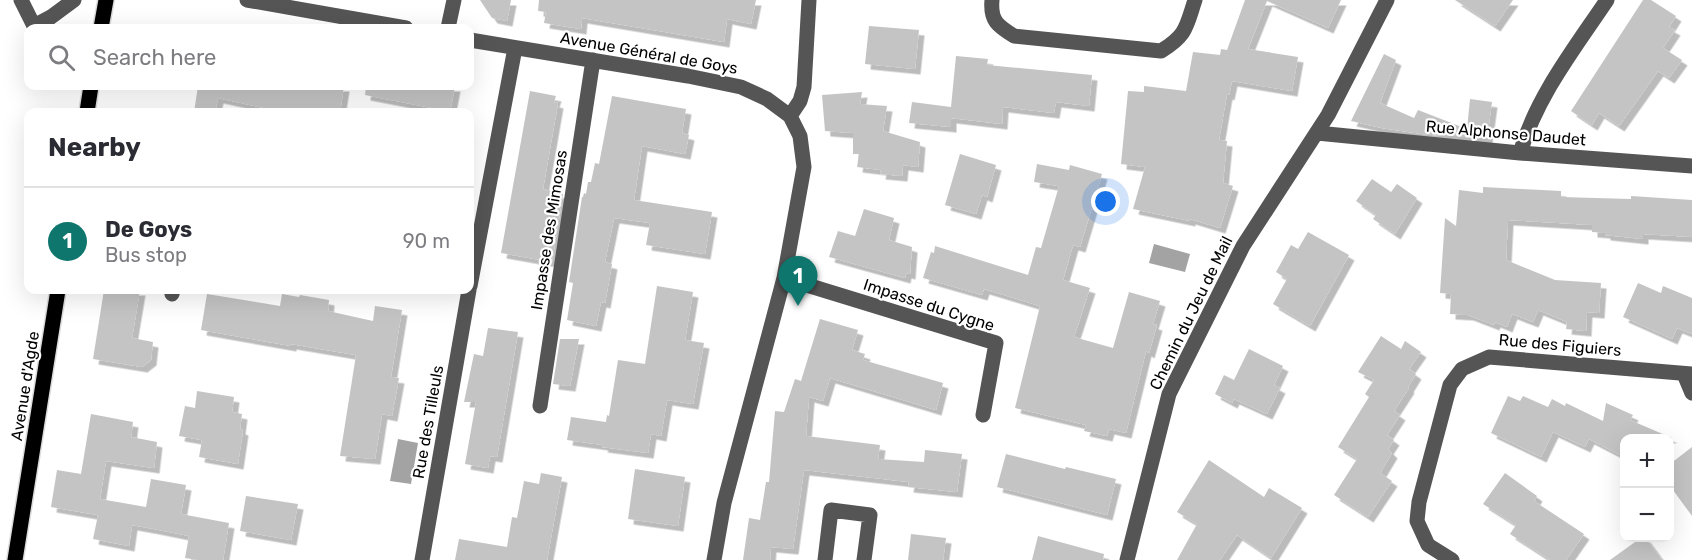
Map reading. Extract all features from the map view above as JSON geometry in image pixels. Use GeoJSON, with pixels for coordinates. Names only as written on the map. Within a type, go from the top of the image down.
{"type":"FeatureCollection","features":[{"type":"Feature","properties":{"kind":"main road"},"geometry":{"type":"LineString","coordinates":[[102,24],[106,0]]}},
{"type":"Feature","properties":{"kind":"main road"},"geometry":{"type":"LineString","coordinates":[[88,108],[90,90]]}},
{"type":"Feature","properties":{"kind":"main road","name":"Avenue d'Agde"},"geometry":{"type":"LineString","coordinates":[[15,560],[57,294]]}},
{"type":"Feature","properties":{"kind":"street"},"geometry":{"type":"LineString","coordinates":[[21,0],[33,24]]}},
{"type":"Feature","properties":{"kind":"street"},"geometry":{"type":"LineString","coordinates":[[39,24],[74,0]]}},
{"type":"Feature","properties":{"kind":"street"},"geometry":{"type":"LineString","coordinates":[[247,0],[383,24]]}},
{"type":"Feature","properties":{"kind":"street"},"geometry":{"type":"LineString","coordinates":[[449,24],[453,0]]}},
{"type":"Feature","properties":{"kind":"street"},"geometry":{"type":"LineString","coordinates":[[714,560],[724,503],[784,278],[804,167],[800,136],[790,116],[800,101],[804,87],[809,0]]}},
{"type":"Feature","properties":{"kind":"street"},"geometry":{"type":"LineString","coordinates":[[993,0],[991,11],[998,26],[1014,36],[1161,51],[1177,42],[1185,31],[1195,0]]}},
{"type":"Feature","properties":{"kind":"street","name":"Chemin du Jeu de Mail"},"geometry":{"type":"LineString","coordinates":[[1126,560],[1169,394],[1243,246],[1328,115],[1387,0]]}},
{"type":"Feature","properties":{"kind":"street"},"geometry":{"type":"LineString","coordinates":[[1520,153],[1535,112],[1548,89],[1607,0]]}},
{"type":"Feature","properties":{"kind":"street","name":"Avenue Général de Goys"},"geometry":{"type":"LineString","coordinates":[[474,41],[741,87],[767,99],[790,116]]}},
{"type":"Feature","properties":{"kind":"street","name":"Rue des Tilleuls"},"geometry":{"type":"LineString","coordinates":[[474,264],[515,48]]}},
{"type":"Feature","properties":{"kind":"street","name":"Impasse des Mimosas"},"geometry":{"type":"LineString","coordinates":[[540,406],[592,60]]}},
{"type":"Feature","properties":{"kind":"street","name":"Rue Alphonse Daudet"},"geometry":{"type":"LineString","coordinates":[[1317,133],[1520,153],[1692,166]]}},
{"type":"Feature","properties":{"kind":"street","name":"Impasse du Cygne"},"geometry":{"type":"LineString","coordinates":[[784,278],[996,343],[983,415]]}},
{"type":"Feature","properties":{"kind":"street","name":"Rue des Tilleuls"},"geometry":{"type":"LineString","coordinates":[[422,560],[468,294]]}},
{"type":"Feature","properties":{"kind":"street","name":"Rue des Figuiers"},"geometry":{"type":"LineString","coordinates":[[1452,560],[1428,545],[1418,521],[1419,502],[1450,385],[1462,369],[1489,357],[1688,374]]}},
{"type":"Feature","properties":{"kind":"street"},"geometry":{"type":"LineString","coordinates":[[1688,374],[1692,393]]}},
{"type":"Feature","properties":{"kind":"street"},"geometry":{"type":"LineString","coordinates":[[825,560],[831,510],[870,514],[864,560]]}},
{"type":"Feature","properties":{"kind":"shaded area"},"geometry":{"type":"Polygon","coordinates":[[[1154,244],[1190,254],[1185,272],[1149,263],[1154,244]]]}},
{"type":"Feature","properties":{"kind":"shaded area"},"geometry":{"type":"Polygon","coordinates":[[[398,439],[418,443],[411,484],[390,481],[398,439]]]}},
{"type":"Feature","properties":{"kind":"building"},"geometry":{"type":"Polygon","coordinates":[[[480,0],[511,0],[507,21],[492,18],[480,0]]]}},
{"type":"Feature","properties":{"kind":"building"},"geometry":{"type":"Polygon","coordinates":[[[539,0],[756,0],[751,24],[727,19],[724,42],[582,18],[581,29],[544,23],[546,12],[538,11],[539,0]]]}},
{"type":"Feature","properties":{"kind":"building"},"geometry":{"type":"Polygon","coordinates":[[[1245,0],[1341,0],[1328,28],[1267,1],[1248,49],[1298,57],[1292,91],[1232,81],[1229,95],[1227,94],[1219,140],[1227,141],[1223,183],[1233,186],[1220,228],[1190,219],[1190,221],[1133,209],[1145,167],[1121,164],[1128,91],[1144,92],[1144,86],[1186,91],[1193,52],[1220,55],[1221,49],[1227,50],[1245,0]]]}},
{"type":"Feature","properties":{"kind":"building"},"geometry":{"type":"Polygon","coordinates":[[[1455,0],[1513,0],[1495,26],[1455,0]]]}},
{"type":"Feature","properties":{"kind":"building"},"geometry":{"type":"Polygon","coordinates":[[[1643,0],[1651,0],[1676,16],[1669,27],[1675,30],[1663,48],[1682,60],[1669,78],[1658,71],[1619,126],[1599,113],[1592,125],[1571,111],[1643,0]]]}},
{"type":"Feature","properties":{"kind":"building"},"geometry":{"type":"Polygon","coordinates":[[[869,26],[919,30],[915,69],[865,64],[869,26]]]}},
{"type":"Feature","properties":{"kind":"building"},"geometry":{"type":"Polygon","coordinates":[[[1384,54],[1396,60],[1380,103],[1414,118],[1418,110],[1467,129],[1470,99],[1492,102],[1487,138],[1466,137],[1467,133],[1465,137],[1422,134],[1351,121],[1384,54]]]}},
{"type":"Feature","properties":{"kind":"building"},"geometry":{"type":"Polygon","coordinates":[[[956,56],[988,59],[987,65],[1092,75],[1089,106],[1056,102],[1054,113],[1003,107],[1002,124],[951,118],[951,127],[909,123],[912,102],[951,107],[956,56]]]}},
{"type":"Feature","properties":{"kind":"building"},"geometry":{"type":"Polygon","coordinates":[[[197,90],[343,90],[341,108],[264,108],[218,98],[216,108],[195,108],[197,90]]]}},
{"type":"Feature","properties":{"kind":"building"},"geometry":{"type":"Polygon","coordinates":[[[366,90],[454,90],[451,108],[432,108],[365,95],[366,90]]]}},
{"type":"Feature","properties":{"kind":"building"},"geometry":{"type":"Polygon","coordinates":[[[530,91],[556,96],[554,102],[558,103],[543,189],[563,194],[552,262],[501,253],[530,91]]]}},
{"type":"Feature","properties":{"kind":"building"},"geometry":{"type":"Polygon","coordinates":[[[862,92],[860,104],[887,106],[883,131],[920,142],[918,167],[903,165],[902,176],[880,174],[881,170],[857,167],[859,154],[853,154],[853,133],[825,131],[822,95],[862,92]]]}},
{"type":"Feature","properties":{"kind":"building"},"geometry":{"type":"Polygon","coordinates":[[[612,96],[686,109],[682,133],[689,135],[685,154],[642,146],[634,200],[712,212],[705,254],[646,245],[650,223],[614,218],[605,262],[612,264],[605,303],[601,302],[596,326],[567,320],[573,283],[569,282],[582,197],[584,193],[586,194],[588,182],[591,182],[595,163],[599,164],[612,96]]]}},
{"type":"Feature","properties":{"kind":"building"},"geometry":{"type":"Polygon","coordinates":[[[960,154],[996,165],[987,197],[982,195],[976,214],[945,205],[960,154]]]}},
{"type":"Feature","properties":{"kind":"building"},"geometry":{"type":"Polygon","coordinates":[[[1037,164],[1069,170],[1070,165],[1102,174],[1080,247],[1073,245],[1063,280],[1090,288],[1074,337],[1113,348],[1129,292],[1160,301],[1153,324],[1157,325],[1149,353],[1146,351],[1126,433],[1109,429],[1107,436],[1084,431],[1086,425],[1015,408],[1040,306],[984,289],[982,295],[923,278],[935,246],[1028,275],[1036,247],[1041,248],[1059,186],[1034,182],[1037,164]]]}},
{"type":"Feature","properties":{"kind":"building"},"geometry":{"type":"Polygon","coordinates":[[[1372,179],[1391,192],[1397,184],[1417,198],[1395,234],[1373,219],[1376,215],[1356,201],[1372,179]]]}},
{"type":"Feature","properties":{"kind":"building"},"geometry":{"type":"Polygon","coordinates":[[[1483,187],[1561,191],[1561,197],[1631,199],[1631,196],[1692,200],[1692,237],[1643,234],[1643,239],[1592,232],[1592,225],[1508,220],[1506,260],[1555,280],[1601,283],[1599,313],[1587,312],[1586,331],[1566,329],[1567,322],[1538,310],[1533,322],[1512,314],[1507,327],[1495,322],[1494,325],[1468,315],[1450,314],[1451,294],[1440,293],[1445,218],[1456,226],[1459,190],[1483,193],[1483,187]]]}},
{"type":"Feature","properties":{"kind":"building"},"geometry":{"type":"Polygon","coordinates":[[[864,209],[894,218],[889,240],[912,247],[910,274],[906,273],[905,278],[829,257],[838,231],[855,236],[864,209]]]}},
{"type":"Feature","properties":{"kind":"building"},"geometry":{"type":"Polygon","coordinates":[[[1308,232],[1349,255],[1310,326],[1273,304],[1287,279],[1276,272],[1291,245],[1298,249],[1308,232]]]}},
{"type":"Feature","properties":{"kind":"building"},"geometry":{"type":"Polygon","coordinates":[[[1638,283],[1661,293],[1663,286],[1692,298],[1692,334],[1677,328],[1672,339],[1623,317],[1638,283]]]}},
{"type":"Feature","properties":{"kind":"building"},"geometry":{"type":"Polygon","coordinates":[[[657,286],[693,292],[685,340],[704,343],[693,404],[667,400],[661,436],[651,434],[648,453],[567,440],[571,417],[606,422],[607,415],[609,416],[618,360],[645,364],[657,286]]]}},
{"type":"Feature","properties":{"kind":"building"},"geometry":{"type":"Polygon","coordinates":[[[103,294],[139,294],[132,338],[153,342],[151,360],[142,367],[93,359],[103,294]]]}},
{"type":"Feature","properties":{"kind":"building"},"geometry":{"type":"Polygon","coordinates":[[[207,294],[280,306],[282,294],[299,297],[300,295],[329,300],[328,311],[373,321],[375,306],[402,310],[391,377],[399,378],[392,416],[382,414],[375,459],[340,456],[356,355],[201,330],[207,294]]]}},
{"type":"Feature","properties":{"kind":"building"},"geometry":{"type":"Polygon","coordinates":[[[820,319],[858,330],[852,350],[865,354],[863,360],[943,383],[936,410],[830,378],[823,401],[809,397],[806,436],[880,445],[878,459],[924,462],[925,450],[962,454],[957,492],[908,487],[909,482],[804,470],[793,549],[771,547],[770,560],[743,560],[749,518],[760,520],[766,482],[769,482],[775,411],[784,412],[795,379],[801,381],[820,319]]]}},
{"type":"Feature","properties":{"kind":"building"},"geometry":{"type":"Polygon","coordinates":[[[488,328],[518,332],[497,457],[490,456],[488,468],[465,464],[476,402],[464,402],[474,354],[483,356],[488,328]]]}},
{"type":"Feature","properties":{"kind":"building"},"geometry":{"type":"Polygon","coordinates":[[[1381,336],[1401,349],[1405,341],[1421,352],[1409,369],[1416,374],[1394,411],[1400,415],[1387,435],[1394,440],[1388,449],[1392,453],[1380,473],[1392,481],[1368,517],[1334,495],[1357,459],[1338,447],[1369,397],[1365,394],[1374,380],[1358,372],[1381,336]]]}},
{"type":"Feature","properties":{"kind":"building"},"geometry":{"type":"Polygon","coordinates":[[[560,339],[579,339],[570,386],[553,384],[560,339]]]}},
{"type":"Feature","properties":{"kind":"building"},"geometry":{"type":"Polygon","coordinates":[[[1249,349],[1283,366],[1274,385],[1280,388],[1267,414],[1234,399],[1232,403],[1215,394],[1224,375],[1234,380],[1249,349]]]}},
{"type":"Feature","properties":{"kind":"building"},"geometry":{"type":"Polygon","coordinates":[[[197,391],[234,397],[232,412],[242,414],[240,429],[243,430],[238,464],[199,457],[202,440],[179,436],[185,406],[195,408],[197,391]]]}},
{"type":"Feature","properties":{"kind":"building"},"geometry":{"type":"Polygon","coordinates":[[[1508,396],[1520,401],[1523,396],[1548,407],[1552,399],[1565,406],[1566,403],[1603,421],[1606,403],[1633,415],[1630,420],[1663,434],[1620,434],[1620,455],[1589,439],[1585,447],[1553,432],[1541,457],[1491,433],[1508,396]]]}},
{"type":"Feature","properties":{"kind":"building"},"geometry":{"type":"Polygon","coordinates":[[[91,414],[133,422],[131,437],[157,442],[154,468],[106,461],[100,499],[146,507],[151,479],[186,485],[181,514],[229,523],[223,560],[185,558],[189,536],[132,525],[129,546],[93,539],[98,515],[51,507],[57,470],[81,474],[91,414]]]}},
{"type":"Feature","properties":{"kind":"building"},"geometry":{"type":"Polygon","coordinates":[[[1692,447],[1692,516],[1674,491],[1674,461],[1692,447]]]}},
{"type":"Feature","properties":{"kind":"building"},"geometry":{"type":"Polygon","coordinates":[[[1006,454],[1116,479],[1107,515],[997,487],[1006,454]]]}},
{"type":"Feature","properties":{"kind":"building"},"geometry":{"type":"Polygon","coordinates":[[[1209,460],[1264,497],[1269,488],[1302,508],[1271,558],[1237,535],[1220,560],[1177,560],[1197,524],[1177,512],[1209,460]]]}},
{"type":"Feature","properties":{"kind":"building"},"geometry":{"type":"Polygon","coordinates":[[[635,469],[685,477],[678,526],[628,519],[635,469]]]}},
{"type":"Feature","properties":{"kind":"building"},"geometry":{"type":"Polygon","coordinates":[[[541,473],[562,477],[547,560],[455,560],[459,539],[507,547],[512,517],[517,518],[524,481],[539,484],[541,473]]]}},
{"type":"Feature","properties":{"kind":"building"},"geometry":{"type":"Polygon","coordinates":[[[1505,473],[1537,496],[1534,501],[1584,534],[1566,560],[1550,560],[1510,534],[1516,525],[1483,504],[1505,473]]]}},
{"type":"Feature","properties":{"kind":"building"},"geometry":{"type":"Polygon","coordinates":[[[246,496],[298,504],[291,540],[240,531],[246,496]]]}},
{"type":"Feature","properties":{"kind":"building"},"geometry":{"type":"Polygon","coordinates":[[[911,534],[946,538],[943,560],[908,560],[911,534]]]}},
{"type":"Feature","properties":{"kind":"building"},"geometry":{"type":"Polygon","coordinates":[[[1038,536],[1104,554],[1103,560],[1032,560],[1038,536]]]}},
{"type":"Feature","properties":{"kind":"building"},"geometry":{"type":"Polygon","coordinates":[[[1635,542],[1649,542],[1662,560],[1610,560],[1635,542]]]}},
{"type":"Feature","properties":{"kind":"place","name":"De Goys"},"geometry":{"type":"Point","coordinates":[798,306]}}]}
